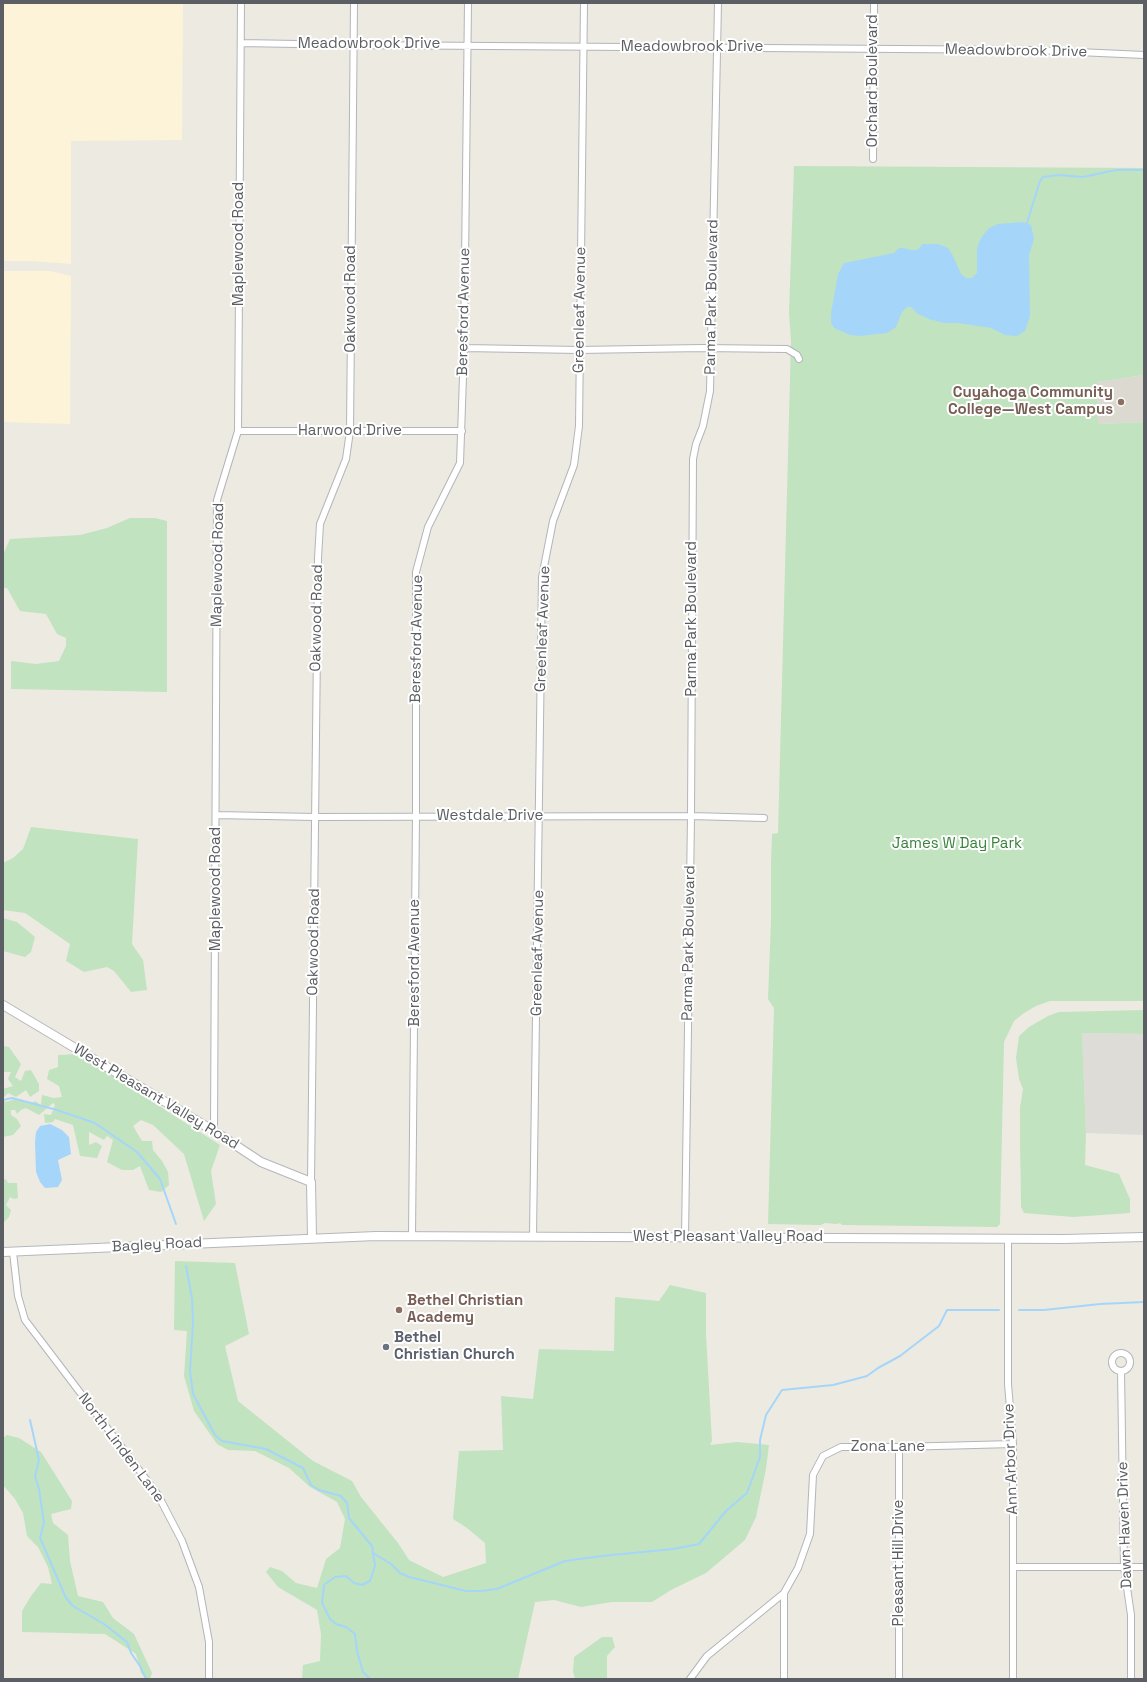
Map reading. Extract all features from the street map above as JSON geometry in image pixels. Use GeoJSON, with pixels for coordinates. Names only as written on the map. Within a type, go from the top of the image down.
{"type":"FeatureCollection","features":[{"type":"Feature","properties":{"kind":"main road","name":"West Pleasant Valley Road"},"geometry":{"type":"LineString","coordinates":[[3,1005],[214,1131],[261,1162],[311,1182]]}},
{"type":"Feature","properties":{"kind":"main road","name":"Oakwood Road"},"geometry":{"type":"LineString","coordinates":[[311,1182],[312,1238]]}},
{"type":"Feature","properties":{"kind":"main road","name":"West Pleasant Valley Road"},"geometry":{"type":"LineString","coordinates":[[312,1238],[412,1236],[1008,1239],[1144,1237]]}},
{"type":"Feature","properties":{"kind":"main road","name":"Bagley Road"},"geometry":{"type":"LineString","coordinates":[[3,1252],[312,1238]]}},
{"type":"Feature","properties":{"kind":"street","name":"Maplewood Road"},"geometry":{"type":"LineString","coordinates":[[214,1131],[218,500],[238,431],[241,3]]}},
{"type":"Feature","properties":{"kind":"street","name":"Oakwood Road"},"geometry":{"type":"LineString","coordinates":[[311,1182],[318,558],[320,524],[346,458],[350,431],[354,3]]}},
{"type":"Feature","properties":{"kind":"street","name":"Beresford Avenue"},"geometry":{"type":"LineString","coordinates":[[412,1236],[416,816],[416,572],[428,527],[460,463],[464,348],[468,3]]}},
{"type":"Feature","properties":{"kind":"street","name":"Greenleaf Avenue"},"geometry":{"type":"LineString","coordinates":[[533,1236],[540,816],[542,577],[546,549],[554,521],[574,465],[579,426],[584,3]]}},
{"type":"Feature","properties":{"kind":"street","name":"Parma Park Boulevard"},"geometry":{"type":"LineString","coordinates":[[685,1238],[691,816],[693,458],[696,444],[703,426],[710,391],[718,3]]}},
{"type":"Feature","properties":{"kind":"street","name":"Orchard Boulevard"},"geometry":{"type":"LineString","coordinates":[[873,159],[874,3]]}},
{"type":"Feature","properties":{"kind":"street","name":"Meadowbrook Drive"},"geometry":{"type":"LineString","coordinates":[[241,43],[1034,50],[1144,55]]}},
{"type":"Feature","properties":{"kind":"street"},"geometry":{"type":"LineString","coordinates":[[464,348],[579,350],[712,348],[787,349],[797,355],[799,359]]}},
{"type":"Feature","properties":{"kind":"street","name":"Harwood Drive"},"geometry":{"type":"LineString","coordinates":[[238,431],[462,431]]}},
{"type":"Feature","properties":{"kind":"street","name":"Westdale Drive"},"geometry":{"type":"LineString","coordinates":[[216,815],[315,817],[691,816],[764,818]]}},
{"type":"Feature","properties":{"kind":"street","name":"Ann Arbor Drive"},"geometry":{"type":"LineString","coordinates":[[1008,1239],[1008,1384],[1013,1444],[1013,1679]]}},
{"type":"Feature","properties":{"kind":"street","name":"North Linden Lane"},"geometry":{"type":"LineString","coordinates":[[13,1252],[18,1296],[25,1320],[158,1495],[182,1541],[199,1587],[209,1642],[209,1679]]}},
{"type":"Feature","properties":{"kind":"street","name":"Dawn Haven Drive"},"geometry":{"type":"LineString","coordinates":[[1120,1371],[1124,1567],[1131,1616],[1131,1679]]}},
{"type":"Feature","properties":{"kind":"street","name":"Zona Lane"},"geometry":{"type":"LineString","coordinates":[[690,1679],[707,1656],[784,1593],[798,1568],[810,1534],[813,1475],[823,1456],[841,1447],[1013,1444]]}},
{"type":"Feature","properties":{"kind":"street","name":"Pleasant Hill Drive"},"geometry":{"type":"LineString","coordinates":[[899,1447],[899,1679]]}},
{"type":"Feature","properties":{"kind":"street"},"geometry":{"type":"LineString","coordinates":[[1013,1567],[1144,1567]]}},
{"type":"Feature","properties":{"kind":"street"},"geometry":{"type":"LineString","coordinates":[[784,1593],[784,1679]]}},
{"type":"Feature","properties":{"kind":"shaded area"},"geometry":{"type":"Polygon","coordinates":[[[3,3],[183,3],[182,140],[71,141],[71,264],[33,261],[3,261],[3,3]]]}},
{"type":"Feature","properties":{"kind":"shaded area"},"geometry":{"type":"Polygon","coordinates":[[[3,271],[50,271],[71,276],[70,424],[3,422],[3,271]]]}},
{"type":"Feature","properties":{"kind":"shaded area","name":"Cuyahoga Community College—West Campus"},"geometry":{"type":"Polygon","coordinates":[[[1144,375],[1144,422],[1098,424],[1097,382],[1144,375]]]}},
{"type":"Feature","properties":{"kind":"shaded area"},"geometry":{"type":"Polygon","coordinates":[[[1082,1033],[1144,1034],[1144,1135],[1086,1133],[1082,1033]]]}},
{"type":"Feature","properties":{"kind":"green space","name":"James W Day Park"},"geometry":{"type":"Polygon","coordinates":[[[794,166],[1144,168],[1144,375],[1097,382],[1098,424],[1144,422],[1144,1001],[1050,1001],[1036,1006],[1014,1021],[1004,1042],[1000,1224],[997,1227],[842,1225],[840,1223],[825,1223],[821,1225],[768,1224],[774,1008],[768,999],[771,920],[771,864],[772,834],[778,833],[791,341],[789,313],[794,166]]]}},
{"type":"Feature","properties":{"kind":"green space"},"geometry":{"type":"Polygon","coordinates":[[[130,518],[155,518],[167,521],[167,692],[11,689],[11,661],[36,664],[59,661],[66,646],[66,638],[57,634],[46,614],[20,611],[7,588],[3,588],[3,555],[10,539],[80,535],[107,528],[130,518]]]}},
{"type":"Feature","properties":{"kind":"green space"},"geometry":{"type":"Polygon","coordinates":[[[31,827],[138,839],[132,944],[143,960],[147,990],[131,992],[114,971],[107,967],[84,972],[66,961],[70,944],[25,913],[3,910],[3,863],[13,858],[23,849],[31,827]]]}},
{"type":"Feature","properties":{"kind":"green space"},"geometry":{"type":"Polygon","coordinates":[[[3,918],[17,922],[35,937],[31,952],[25,957],[3,951],[3,918]]]}},
{"type":"Feature","properties":{"kind":"green space"},"geometry":{"type":"Polygon","coordinates":[[[1144,1010],[1144,1034],[1082,1033],[1086,1133],[1085,1165],[1119,1174],[1130,1199],[1130,1213],[1073,1217],[1024,1213],[1021,1207],[1020,1137],[1020,1108],[1023,1089],[1019,1079],[1016,1058],[1019,1036],[1029,1027],[1048,1016],[1059,1012],[1144,1010]]]}},
{"type":"Feature","properties":{"kind":"green space"},"geometry":{"type":"Polygon","coordinates":[[[3,1046],[9,1047],[21,1064],[15,1077],[21,1081],[25,1071],[31,1070],[39,1084],[39,1091],[30,1097],[26,1090],[16,1097],[8,1093],[3,1098],[3,1089],[13,1086],[8,1079],[11,1072],[3,1072],[3,1046]]]}},
{"type":"Feature","properties":{"kind":"green space"},"geometry":{"type":"Polygon","coordinates":[[[78,1054],[220,1145],[211,1171],[216,1204],[204,1221],[184,1154],[153,1125],[141,1120],[133,1126],[142,1141],[152,1141],[153,1150],[162,1161],[168,1172],[169,1185],[161,1192],[149,1190],[140,1166],[133,1170],[122,1170],[107,1162],[113,1140],[107,1136],[104,1140],[89,1132],[89,1145],[96,1142],[102,1146],[97,1158],[80,1156],[73,1125],[55,1119],[53,1122],[45,1123],[44,1114],[51,1115],[55,1105],[53,1103],[39,1115],[26,1108],[17,1114],[15,1110],[11,1110],[11,1115],[17,1119],[21,1126],[13,1135],[3,1137],[3,1100],[6,1102],[15,1099],[31,1104],[35,1101],[41,1105],[42,1095],[54,1098],[62,1097],[59,1086],[47,1079],[49,1070],[58,1067],[58,1055],[78,1054]]]}},
{"type":"Feature","properties":{"kind":"green space"},"geometry":{"type":"Polygon","coordinates":[[[6,1179],[8,1183],[17,1183],[18,1198],[14,1199],[10,1197],[6,1205],[11,1210],[9,1217],[3,1222],[3,1180],[6,1179]]]}},
{"type":"Feature","properties":{"kind":"green space"},"geometry":{"type":"Polygon","coordinates":[[[175,1261],[235,1263],[249,1334],[225,1346],[238,1401],[313,1461],[352,1481],[361,1497],[398,1543],[409,1560],[443,1577],[486,1563],[485,1543],[453,1519],[459,1451],[503,1450],[501,1396],[533,1399],[539,1349],[614,1351],[615,1297],[659,1301],[670,1285],[706,1293],[706,1334],[712,1441],[710,1445],[737,1442],[769,1445],[766,1469],[756,1517],[745,1540],[706,1573],[671,1590],[652,1602],[612,1602],[581,1607],[554,1600],[535,1602],[518,1679],[302,1679],[303,1665],[320,1661],[321,1634],[317,1610],[278,1587],[266,1572],[270,1567],[282,1571],[296,1583],[317,1588],[326,1559],[340,1548],[345,1519],[337,1502],[310,1487],[289,1468],[255,1451],[228,1450],[217,1444],[194,1411],[184,1376],[187,1331],[174,1330],[175,1261]]]}},
{"type":"Feature","properties":{"kind":"green space"},"geometry":{"type":"Polygon","coordinates":[[[7,1435],[19,1438],[41,1452],[72,1501],[71,1509],[51,1514],[53,1523],[68,1535],[70,1561],[78,1596],[103,1602],[113,1618],[134,1634],[152,1673],[150,1679],[146,1679],[141,1673],[136,1654],[105,1634],[22,1632],[22,1611],[31,1596],[41,1583],[52,1584],[48,1567],[38,1547],[27,1536],[23,1513],[15,1499],[3,1485],[3,1438],[7,1435]]]}},
{"type":"Feature","properties":{"kind":"green space"},"geometry":{"type":"Polygon","coordinates":[[[602,1637],[612,1637],[615,1647],[607,1656],[607,1679],[575,1679],[573,1671],[574,1657],[602,1637]]]}},
{"type":"Feature","properties":{"kind":"water"},"geometry":{"type":"Polygon","coordinates":[[[1023,222],[1031,225],[1034,239],[1029,255],[1030,316],[1025,331],[1017,336],[1005,335],[991,328],[958,323],[944,323],[929,319],[918,314],[911,307],[907,307],[902,312],[896,327],[887,333],[860,336],[850,335],[834,328],[831,322],[831,313],[838,274],[844,263],[894,253],[899,248],[917,250],[923,244],[938,244],[948,248],[961,274],[966,278],[972,278],[977,273],[977,248],[981,238],[989,228],[998,224],[1023,222]]]}},
{"type":"Feature","properties":{"kind":"water"},"geometry":{"type":"Polygon","coordinates":[[[50,1124],[62,1130],[69,1137],[71,1154],[58,1160],[62,1180],[58,1187],[45,1188],[40,1182],[36,1172],[35,1142],[36,1132],[40,1126],[50,1124]]]}},
{"type":"Feature","properties":{"kind":"waterway"},"geometry":{"type":"LineString","coordinates":[[1027,223],[1040,181],[1043,177],[1059,175],[1083,177],[1116,170],[1144,170]]}},
{"type":"Feature","properties":{"kind":"waterway"},"geometry":{"type":"LineString","coordinates":[[3,1100],[12,1098],[57,1110],[95,1123],[137,1152],[160,1179],[176,1224]]}},
{"type":"Feature","properties":{"kind":"waterway"},"geometry":{"type":"LineString","coordinates":[[186,1266],[192,1298],[193,1323],[190,1371],[193,1394],[215,1435],[222,1441],[266,1449],[303,1468],[311,1485],[319,1490],[341,1496],[347,1503],[349,1518],[372,1546],[375,1566],[370,1581],[362,1585],[354,1583],[346,1576],[335,1577],[324,1585],[322,1603],[330,1619],[336,1624],[346,1627],[355,1634],[357,1651],[363,1672],[370,1679]]}},
{"type":"Feature","properties":{"kind":"waterway"},"geometry":{"type":"LineString","coordinates":[[1019,1310],[1044,1310],[1100,1304],[1144,1302]]}},
{"type":"Feature","properties":{"kind":"waterway"},"geometry":{"type":"LineString","coordinates":[[373,1553],[391,1564],[400,1573],[409,1577],[466,1591],[481,1591],[497,1589],[565,1561],[673,1549],[699,1544],[726,1511],[747,1493],[760,1457],[760,1440],[766,1415],[782,1390],[833,1385],[867,1376],[900,1356],[939,1326],[947,1310],[999,1310]]}},
{"type":"Feature","properties":{"kind":"waterway"},"geometry":{"type":"LineString","coordinates":[[30,1420],[39,1460],[35,1476],[39,1489],[44,1523],[40,1538],[66,1598],[73,1606],[104,1624],[127,1642],[131,1653],[140,1666],[146,1679]]}},
{"type":"Feature","properties":{"kind":"place","name":"Cuyahoga Community College—West Campus"},"geometry":{"type":"Point","coordinates":[1121,402]}},
{"type":"Feature","properties":{"kind":"place","name":"Bethel Christian Academy"},"geometry":{"type":"Point","coordinates":[399,1310]}},
{"type":"Feature","properties":{"kind":"place","name":"Bethel Christian Church"},"geometry":{"type":"Point","coordinates":[386,1347]}}]}
